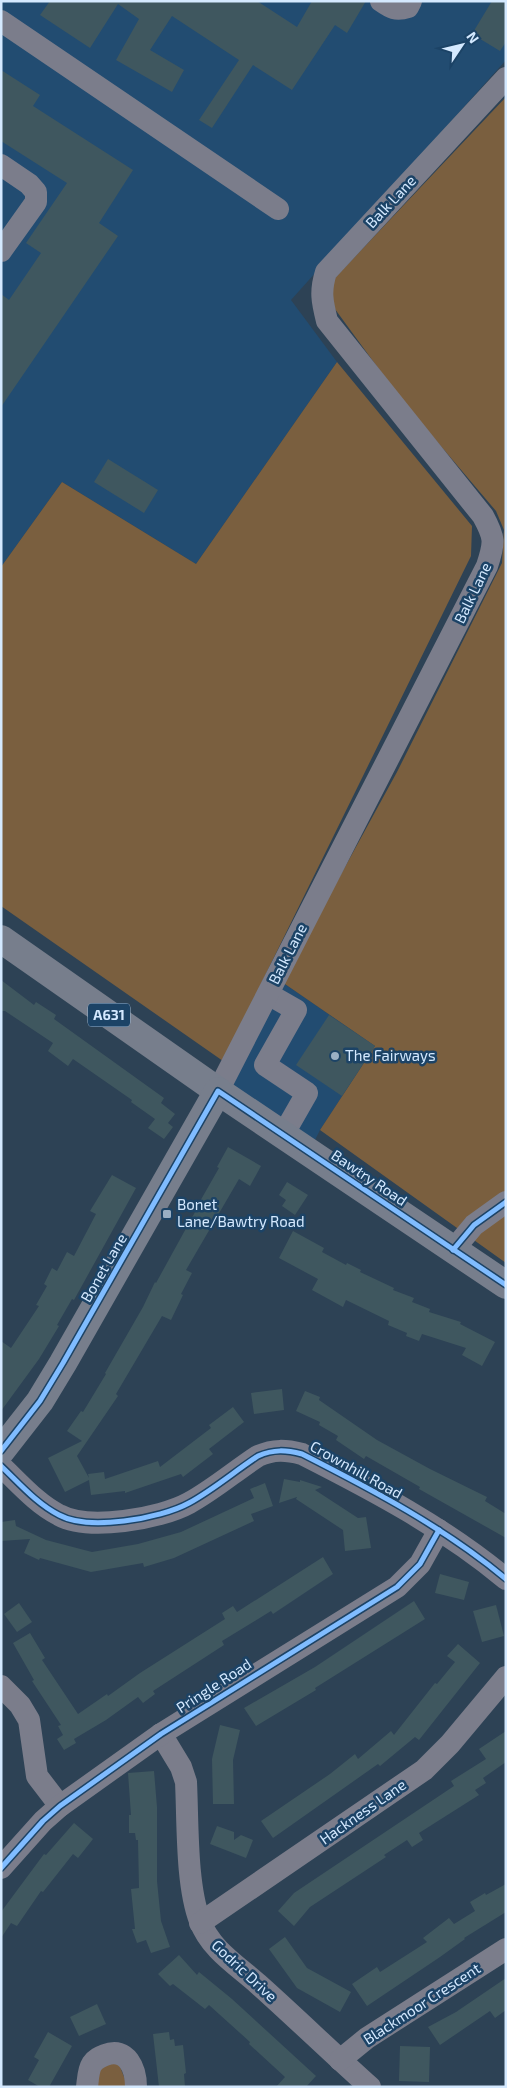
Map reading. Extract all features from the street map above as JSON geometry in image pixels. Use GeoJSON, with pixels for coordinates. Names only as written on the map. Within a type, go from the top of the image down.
{"type":"FeatureCollection","features":[{"type":"Feature","properties":{"kind":"main road","name":"Bawtry Road"},"geometry":{"type":"LineString","coordinates":[[1,939],[283,1135],[506,1285]]}},
{"type":"Feature","properties":{"kind":"main road","name":"Bonet Lane"},"geometry":{"type":"LineString","coordinates":[[1,1451],[40,1401],[63,1363],[218,1090]]}},
{"type":"Feature","properties":{"kind":"street"},"geometry":{"type":"LineString","coordinates":[[381,1],[392,9],[400,10],[408,7],[412,1]]}},
{"type":"Feature","properties":{"kind":"street"},"geometry":{"type":"LineString","coordinates":[[1,21],[278,209]]}},
{"type":"Feature","properties":{"kind":"street","name":"Balk Lane"},"geometry":{"type":"LineString","coordinates":[[218,1090],[487,566],[494,547],[491,531],[483,516],[327,321],[322,305],[321,288],[326,272],[506,78]]}},
{"type":"Feature","properties":{"kind":"street"},"geometry":{"type":"LineString","coordinates":[[1,165],[30,184],[36,192],[36,202],[1,250]]}},
{"type":"Feature","properties":{"kind":"street"},"geometry":{"type":"LineString","coordinates":[[268,994],[296,1010],[266,1064],[307,1094],[283,1135]]}},
{"type":"Feature","properties":{"kind":"street"},"geometry":{"type":"LineString","coordinates":[[453,1250],[474,1225],[506,1202]]}},
{"type":"Feature","properties":{"kind":"street","name":"Crownhill Road"},"geometry":{"type":"LineString","coordinates":[[1,1466],[39,1502],[59,1516],[79,1522],[101,1523],[168,1512],[203,1495],[258,1456],[271,1451],[287,1450],[308,1457],[439,1530],[467,1547],[506,1579]]}},
{"type":"Feature","properties":{"kind":"street","name":"Pringle Road"},"geometry":{"type":"LineString","coordinates":[[1,1868],[43,1821],[60,1806],[161,1734],[397,1587],[420,1564],[439,1530]]}},
{"type":"Feature","properties":{"kind":"street","name":"Hackness Lane"},"geometry":{"type":"LineString","coordinates":[[200,1924],[424,1770],[450,1744],[506,1678]]}},
{"type":"Feature","properties":{"kind":"street"},"geometry":{"type":"LineString","coordinates":[[1,1686],[20,1705],[29,1720],[37,1776],[60,1806]]}},
{"type":"Feature","properties":{"kind":"street","name":"Godric Drive"},"geometry":{"type":"LineString","coordinates":[[161,1734],[181,1767],[186,1782],[193,1893],[200,1924],[210,1940],[225,1956],[370,2087]]}},
{"type":"Feature","properties":{"kind":"street","name":"Blackmoor Crescent"},"geometry":{"type":"LineString","coordinates":[[340,2060],[367,2038],[506,1949]]}},
{"type":"Feature","properties":{"kind":"street"},"geometry":{"type":"LineString","coordinates":[[87,2087],[91,2065],[98,2057],[110,2052],[120,2053],[129,2060],[135,2070],[136,2087]]}},
{"type":"Feature","properties":{"kind":"shaded area"},"geometry":{"type":"Polygon","coordinates":[[[1,1],[506,1],[506,60],[291,300],[337,362],[196,564],[62,482],[1,567],[1,1]]]}},
{"type":"Feature","properties":{"kind":"shaded area"},"geometry":{"type":"Polygon","coordinates":[[[506,97],[506,1263],[320,1130],[375,1046],[282,982],[397,772],[502,563],[504,530],[496,511],[400,398],[332,305],[332,281],[506,97]]]}},
{"type":"Feature","properties":{"kind":"shaded area"},"geometry":{"type":"Polygon","coordinates":[[[337,362],[472,526],[471,556],[223,1061],[1,906],[1,567],[62,482],[196,564],[337,362]]]}},
{"type":"Feature","properties":{"kind":"shaded area"},"geometry":{"type":"Polygon","coordinates":[[[276,978],[375,1046],[320,1130],[309,1152],[218,1091],[276,978]]]}},
{"type":"Feature","properties":{"kind":"shaded area"},"geometry":{"type":"Polygon","coordinates":[[[117,2059],[128,2087],[94,2087],[101,2065],[117,2059]]]}},
{"type":"Feature","properties":{"kind":"building"},"geometry":{"type":"Polygon","coordinates":[[[50,1],[257,1],[297,27],[312,1],[366,1],[347,33],[335,25],[292,90],[253,65],[212,128],[199,120],[239,60],[172,16],[150,50],[184,70],[172,92],[116,60],[139,19],[118,4],[90,48],[40,15],[50,1]]]}},
{"type":"Feature","properties":{"kind":"building"},"geometry":{"type":"Polygon","coordinates":[[[492,1],[506,1],[506,42],[500,51],[472,34],[492,1]]]}},
{"type":"Feature","properties":{"kind":"building"},"geometry":{"type":"Polygon","coordinates":[[[1,70],[40,95],[33,106],[133,170],[99,223],[118,236],[1,407],[1,294],[9,300],[41,253],[26,243],[67,183],[1,141],[1,70]]]}},
{"type":"Feature","properties":{"kind":"building"},"geometry":{"type":"Polygon","coordinates":[[[108,459],[158,490],[144,513],[94,482],[108,459]]]}},
{"type":"Feature","properties":{"kind":"building"},"geometry":{"type":"Polygon","coordinates":[[[1,980],[34,1005],[36,1002],[56,1015],[54,1019],[164,1098],[161,1103],[175,1114],[168,1123],[173,1127],[164,1139],[148,1128],[155,1119],[131,1102],[132,1100],[73,1059],[68,1066],[48,1051],[53,1043],[5,1011],[1,1011],[1,980]]]}},
{"type":"Feature","properties":{"kind":"building","name":"The Fairways"},"geometry":{"type":"Polygon","coordinates":[[[329,1015],[375,1046],[342,1096],[296,1065],[329,1015]]]}},
{"type":"Feature","properties":{"kind":"building"},"geometry":{"type":"Polygon","coordinates":[[[228,1147],[261,1166],[250,1186],[239,1179],[186,1270],[192,1273],[171,1320],[162,1316],[116,1394],[118,1396],[77,1456],[89,1478],[88,1474],[104,1472],[105,1479],[158,1461],[160,1467],[211,1428],[209,1425],[233,1407],[244,1422],[209,1449],[213,1454],[183,1477],[181,1474],[125,1493],[125,1491],[91,1495],[89,1480],[65,1492],[48,1458],[82,1441],[67,1431],[81,1411],[83,1412],[106,1374],[219,1168],[217,1167],[228,1147]]]}},
{"type":"Feature","properties":{"kind":"building"},"geometry":{"type":"Polygon","coordinates":[[[112,1175],[136,1188],[74,1300],[72,1299],[57,1325],[59,1326],[39,1359],[1,1411],[1,1341],[11,1348],[39,1306],[36,1305],[47,1286],[44,1284],[52,1268],[57,1271],[67,1252],[74,1256],[96,1214],[90,1211],[112,1175]]]}},
{"type":"Feature","properties":{"kind":"building"},"geometry":{"type":"Polygon","coordinates":[[[287,1182],[308,1195],[295,1215],[282,1206],[286,1200],[279,1195],[287,1182]]]}},
{"type":"Feature","properties":{"kind":"building"},"geometry":{"type":"Polygon","coordinates":[[[293,1231],[324,1248],[322,1252],[346,1265],[347,1263],[361,1270],[360,1272],[394,1288],[393,1290],[414,1298],[412,1302],[430,1309],[429,1312],[461,1322],[460,1324],[495,1342],[482,1366],[462,1355],[466,1348],[422,1334],[419,1341],[406,1336],[407,1333],[388,1325],[389,1321],[346,1300],[343,1307],[312,1290],[318,1279],[279,1258],[293,1231]]]}},
{"type":"Feature","properties":{"kind":"building"},"geometry":{"type":"Polygon","coordinates":[[[282,1389],[284,1410],[254,1414],[251,1393],[282,1389]]]}},
{"type":"Feature","properties":{"kind":"building"},"geometry":{"type":"Polygon","coordinates":[[[305,1391],[320,1397],[319,1400],[377,1440],[487,1497],[485,1501],[506,1514],[506,1538],[419,1489],[420,1487],[366,1456],[364,1459],[336,1440],[338,1436],[319,1425],[320,1422],[296,1411],[305,1391]]]}},
{"type":"Feature","properties":{"kind":"building"},"geometry":{"type":"Polygon","coordinates":[[[284,1479],[300,1482],[300,1480],[322,1487],[315,1490],[358,1518],[366,1517],[371,1548],[345,1551],[343,1530],[296,1499],[297,1497],[279,1503],[284,1479]]]}},
{"type":"Feature","properties":{"kind":"building"},"geometry":{"type":"Polygon","coordinates":[[[265,1483],[273,1506],[251,1514],[254,1521],[174,1558],[144,1567],[143,1563],[91,1572],[40,1558],[39,1560],[24,1553],[30,1539],[1,1541],[1,1522],[15,1520],[16,1526],[46,1540],[92,1552],[138,1544],[181,1532],[254,1498],[250,1489],[265,1483]]]}},
{"type":"Feature","properties":{"kind":"building"},"geometry":{"type":"Polygon","coordinates":[[[323,1557],[333,1574],[273,1614],[271,1611],[222,1641],[224,1645],[153,1691],[155,1694],[143,1703],[138,1697],[106,1720],[74,1739],[76,1743],[64,1750],[57,1739],[63,1735],[58,1726],[61,1725],[32,1681],[34,1680],[13,1643],[30,1633],[45,1658],[42,1660],[78,1714],[225,1619],[222,1613],[233,1606],[237,1612],[323,1557]]]}},
{"type":"Feature","properties":{"kind":"building"},"geometry":{"type":"Polygon","coordinates":[[[440,1574],[469,1582],[464,1600],[435,1593],[440,1574]]]}},
{"type":"Feature","properties":{"kind":"building"},"geometry":{"type":"Polygon","coordinates":[[[414,1601],[425,1619],[315,1688],[316,1690],[256,1726],[244,1708],[315,1667],[414,1601]]]}},
{"type":"Feature","properties":{"kind":"building"},"geometry":{"type":"Polygon","coordinates":[[[19,1603],[32,1622],[17,1632],[4,1614],[19,1603]]]}},
{"type":"Feature","properties":{"kind":"building"},"geometry":{"type":"Polygon","coordinates":[[[496,1605],[504,1636],[482,1642],[473,1611],[496,1605]]]}},
{"type":"Feature","properties":{"kind":"building"},"geometry":{"type":"Polygon","coordinates":[[[458,1644],[480,1663],[419,1740],[415,1737],[380,1766],[378,1764],[273,1838],[261,1821],[330,1774],[355,1754],[358,1759],[391,1731],[394,1735],[435,1683],[437,1684],[455,1662],[447,1656],[458,1644]]]}},
{"type":"Feature","properties":{"kind":"building"},"geometry":{"type":"Polygon","coordinates":[[[220,1725],[240,1730],[233,1760],[234,1804],[213,1804],[212,1759],[220,1725]]]}},
{"type":"Feature","properties":{"kind":"building"},"geometry":{"type":"Polygon","coordinates":[[[506,1731],[506,1762],[483,1778],[486,1783],[475,1790],[479,1795],[419,1833],[423,1840],[412,1847],[407,1840],[384,1855],[386,1857],[310,1907],[294,1926],[278,1911],[294,1893],[454,1786],[451,1781],[486,1759],[479,1749],[506,1731]]]}},
{"type":"Feature","properties":{"kind":"building"},"geometry":{"type":"Polygon","coordinates":[[[154,1771],[157,1807],[157,1881],[161,1921],[170,1947],[151,1953],[146,1940],[137,1943],[132,1929],[135,1929],[131,1889],[139,1888],[138,1840],[136,1840],[135,1833],[129,1833],[129,1815],[131,1815],[128,1773],[154,1771]]]}},
{"type":"Feature","properties":{"kind":"building"},"geometry":{"type":"Polygon","coordinates":[[[74,1823],[93,1839],[78,1858],[73,1854],[43,1892],[41,1891],[17,1926],[11,1923],[1,1938],[1,1912],[44,1854],[46,1855],[74,1823]]]}},
{"type":"Feature","properties":{"kind":"building"},"geometry":{"type":"Polygon","coordinates":[[[217,1826],[234,1832],[234,1840],[241,1835],[253,1840],[246,1858],[210,1844],[217,1826]]]}},
{"type":"Feature","properties":{"kind":"building"},"geometry":{"type":"Polygon","coordinates":[[[506,1884],[506,1912],[464,1938],[440,1957],[367,2006],[352,1984],[377,1967],[380,1972],[427,1942],[423,1938],[449,1918],[454,1924],[475,1911],[470,1902],[506,1884]]]}},
{"type":"Feature","properties":{"kind":"building"},"geometry":{"type":"Polygon","coordinates":[[[285,1937],[307,1968],[351,1992],[340,2012],[297,1988],[269,1949],[285,1937]]]}},
{"type":"Feature","properties":{"kind":"building"},"geometry":{"type":"Polygon","coordinates":[[[179,1955],[197,1975],[199,1972],[232,1999],[316,2076],[306,2087],[276,2087],[285,2077],[249,2044],[250,2042],[209,2005],[205,2009],[173,1984],[170,1986],[158,1974],[179,1955]]]}},
{"type":"Feature","properties":{"kind":"building"},"geometry":{"type":"Polygon","coordinates":[[[506,1978],[506,2010],[495,2018],[490,2011],[440,2045],[428,2027],[456,2012],[506,1978]]]}},
{"type":"Feature","properties":{"kind":"building"},"geometry":{"type":"Polygon","coordinates":[[[97,2004],[106,2024],[79,2036],[70,2017],[97,2004]]]}},
{"type":"Feature","properties":{"kind":"building"},"geometry":{"type":"Polygon","coordinates":[[[48,2032],[72,2046],[49,2087],[40,2087],[28,2080],[39,2060],[34,2057],[48,2032]]]}},
{"type":"Feature","properties":{"kind":"building"},"geometry":{"type":"Polygon","coordinates":[[[169,2032],[170,2040],[174,2039],[175,2046],[183,2045],[186,2073],[184,2074],[185,2087],[159,2087],[153,2034],[169,2032]]]}},
{"type":"Feature","properties":{"kind":"building"},"geometry":{"type":"Polygon","coordinates":[[[400,2046],[430,2047],[429,2082],[399,2081],[400,2046]]]}},
{"type":"Feature","properties":{"kind":"cycle path"},"geometry":{"type":"LineString","coordinates":[[1,1451],[40,1401],[63,1363],[218,1091],[506,1285]]}},
{"type":"Feature","properties":{"kind":"cycle path"},"geometry":{"type":"LineString","coordinates":[[453,1250],[474,1225],[506,1202]]}},
{"type":"Feature","properties":{"kind":"cycle path"},"geometry":{"type":"LineString","coordinates":[[1,1466],[36,1499],[59,1515],[72,1520],[105,1522],[143,1518],[176,1509],[207,1492],[258,1456],[275,1451],[302,1454],[408,1511],[483,1560],[506,1579]]}},
{"type":"Feature","properties":{"kind":"cycle path"},"geometry":{"type":"LineString","coordinates":[[1,1868],[43,1821],[60,1806],[161,1734],[397,1587],[420,1564],[439,1530]]}},
{"type":"Feature","properties":{"kind":"place","name":"The Fairways"},"geometry":{"type":"Point","coordinates":[335,1056]}},
{"type":"Feature","properties":{"kind":"place","name":"Bonet Lane/Bawtry Road"},"geometry":{"type":"Point","coordinates":[167,1214]}}]}
